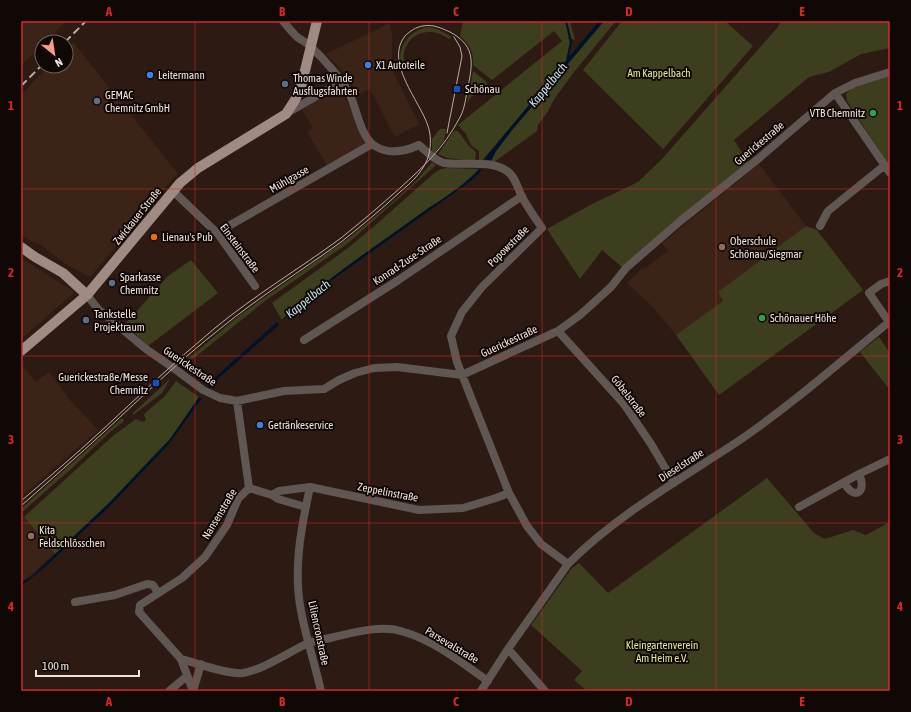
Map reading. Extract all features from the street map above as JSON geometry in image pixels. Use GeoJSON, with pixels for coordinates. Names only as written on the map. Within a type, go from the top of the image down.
{"type":"FeatureCollection","features":[{"type":"Feature","properties":{"kind":"main road","name":"Zwickauer Straße"},"geometry":{"type":"LineString","coordinates":[[21,351],[87,295],[173,190],[198,168],[286,114],[301,87],[317,21]]}},
{"type":"Feature","properties":{"kind":"main road"},"geometry":{"type":"LineString","coordinates":[[21,247],[63,273],[87,295]]}},
{"type":"Feature","properties":{"kind":"street"},"geometry":{"type":"LineString","coordinates":[[283,21],[297,37],[310,46],[342,82],[350,94],[364,131],[372,144]]}},
{"type":"Feature","properties":{"kind":"street","name":"Guerickestraße"},"geometry":{"type":"LineString","coordinates":[[87,295],[98,309],[142,346],[206,392],[220,398],[237,400],[284,391],[324,389],[355,373],[374,368],[397,367],[462,375],[558,331],[594,304],[626,268],[679,222],[758,159],[835,93],[855,83],[890,72]]}},
{"type":"Feature","properties":{"kind":"street","name":"Zwickauer Straße"},"geometry":{"type":"LineString","coordinates":[[286,114],[342,82]]}},
{"type":"Feature","properties":{"kind":"street"},"geometry":{"type":"LineString","coordinates":[[835,93],[890,173]]}},
{"type":"Feature","properties":{"kind":"street","name":"Popowstraße"},"geometry":{"type":"LineString","coordinates":[[372,144],[381,149],[393,151],[403,151],[419,145],[443,163],[495,166],[508,171],[542,228],[482,287],[462,312],[451,336],[457,362],[509,493],[527,526],[541,544],[568,564]]}},
{"type":"Feature","properties":{"kind":"street","name":"Mühlgasse"},"geometry":{"type":"LineString","coordinates":[[218,234],[372,144]]}},
{"type":"Feature","properties":{"kind":"street"},"geometry":{"type":"LineString","coordinates":[[820,226],[828,211],[885,165]]}},
{"type":"Feature","properties":{"kind":"street","name":"Einsteinstraße"},"geometry":{"type":"LineString","coordinates":[[173,190],[218,234],[255,286]]}},
{"type":"Feature","properties":{"kind":"street","name":"Konrad-Zuse-Straße"},"geometry":{"type":"LineString","coordinates":[[304,340],[397,281],[522,196]]}},
{"type":"Feature","properties":{"kind":"street","name":"Dieselstraße"},"geometry":{"type":"LineString","coordinates":[[481,691],[508,649],[568,564],[623,518],[738,441],[782,409],[889,322],[869,293],[881,284],[890,281]]}},
{"type":"Feature","properties":{"kind":"street","name":"Göbelstraße"},"geometry":{"type":"LineString","coordinates":[[558,331],[624,404],[651,444],[674,483]]}},
{"type":"Feature","properties":{"kind":"street","name":"Nansenstraße"},"geometry":{"type":"LineString","coordinates":[[181,658],[140,612],[140,605],[182,578],[205,557],[227,525],[238,499],[249,488],[237,400]]}},
{"type":"Feature","properties":{"kind":"street"},"geometry":{"type":"LineString","coordinates":[[799,507],[890,459]]}},
{"type":"Feature","properties":{"kind":"street"},"geometry":{"type":"LineString","coordinates":[[844,482],[849,491],[853,493],[858,492],[862,488],[863,484],[859,474]]}},
{"type":"Feature","properties":{"kind":"street"},"geometry":{"type":"LineString","coordinates":[[249,488],[272,495],[278,499],[306,507],[310,487]]}},
{"type":"Feature","properties":{"kind":"street","name":"Zeppelinstraße"},"geometry":{"type":"LineString","coordinates":[[272,495],[279,491],[310,487],[419,510],[463,508],[509,493]]}},
{"type":"Feature","properties":{"kind":"street","name":"Liliencronstraße"},"geometry":{"type":"LineString","coordinates":[[306,507],[299,541],[298,576],[301,610],[321,691]]}},
{"type":"Feature","properties":{"kind":"street"},"geometry":{"type":"LineString","coordinates":[[74,602],[115,595],[147,584],[153,585],[158,593]]}},
{"type":"Feature","properties":{"kind":"street","name":"Parsevalstraße"},"geometry":{"type":"LineString","coordinates":[[181,658],[228,672],[242,673],[254,670],[308,643],[362,631],[382,629],[404,631],[424,639],[446,652],[488,681]]}},
{"type":"Feature","properties":{"kind":"street"},"geometry":{"type":"LineString","coordinates":[[508,649],[545,691]]}},
{"type":"Feature","properties":{"kind":"street"},"geometry":{"type":"LineString","coordinates":[[181,658],[193,691]]}},
{"type":"Feature","properties":{"kind":"street"},"geometry":{"type":"LineString","coordinates":[[193,691],[201,664]]}},
{"type":"Feature","properties":{"kind":"street"},"geometry":{"type":"LineString","coordinates":[[169,691],[187,676]]}},
{"type":"Feature","properties":{"kind":"shaded area"},"geometry":{"type":"Polygon","coordinates":[[[21,21],[66,21],[54,34],[34,34],[34,53],[21,65],[21,21]]]}},
{"type":"Feature","properties":{"kind":"shaded area"},"geometry":{"type":"Polygon","coordinates":[[[390,23],[392,36],[392,69],[419,124],[395,137],[369,89],[359,94],[340,68],[326,54],[390,23]]]}},
{"type":"Feature","properties":{"kind":"shaded area"},"geometry":{"type":"Polygon","coordinates":[[[74,43],[178,174],[90,277],[67,265],[41,245],[21,235],[21,95],[41,74],[74,74],[74,43]]]}},
{"type":"Feature","properties":{"kind":"shaded area"},"geometry":{"type":"Polygon","coordinates":[[[335,89],[341,92],[349,105],[367,145],[328,167],[307,132],[313,128],[301,108],[335,89]]]}},
{"type":"Feature","properties":{"kind":"shaded area","name":"Oberschule Schönau/Siegmar"},"geometry":{"type":"Polygon","coordinates":[[[759,164],[806,226],[718,292],[724,301],[676,335],[652,306],[627,283],[641,269],[648,266],[668,251],[662,243],[759,164]]]}},
{"type":"Feature","properties":{"kind":"shaded area"},"geometry":{"type":"Polygon","coordinates":[[[21,258],[75,292],[21,339],[21,258]]]}},
{"type":"Feature","properties":{"kind":"shaded area"},"geometry":{"type":"Polygon","coordinates":[[[21,364],[36,382],[49,372],[70,400],[98,430],[21,497],[21,364]]]}},
{"type":"Feature","properties":{"kind":"shaded area","name":"Kita Feldschlösschen"},"geometry":{"type":"Polygon","coordinates":[[[24,517],[55,553],[21,582],[21,519],[24,517]]]}},
{"type":"Feature","properties":{"kind":"green space"},"geometry":{"type":"Polygon","coordinates":[[[463,21],[570,21],[575,40],[568,37],[570,43],[566,61],[482,161],[479,160],[479,151],[471,145],[466,134],[458,125],[562,41],[554,31],[492,80],[473,65],[473,56],[470,49],[460,36],[463,21]]]}},
{"type":"Feature","properties":{"kind":"green space"},"geometry":{"type":"Polygon","coordinates":[[[604,21],[616,21],[574,72],[555,98],[547,113],[538,125],[537,131],[494,162],[491,161],[496,151],[513,129],[604,21]]]}},
{"type":"Feature","properties":{"kind":"green space","name":"Am Kappelbach"},"geometry":{"type":"Polygon","coordinates":[[[622,21],[725,21],[753,46],[663,149],[583,70],[622,21]]]}},
{"type":"Feature","properties":{"kind":"green space"},"geometry":{"type":"Polygon","coordinates":[[[781,21],[890,21],[890,48],[861,54],[829,72],[809,77],[734,140],[748,162],[715,191],[674,221],[622,267],[602,250],[580,279],[547,229],[590,205],[638,182],[662,159],[778,27],[781,21]]]}},
{"type":"Feature","properties":{"kind":"green space"},"geometry":{"type":"Polygon","coordinates":[[[429,27],[437,29],[452,37],[449,39],[440,34],[431,32],[422,33],[415,36],[409,42],[405,50],[404,59],[406,69],[403,71],[400,56],[405,42],[415,32],[429,27]]]}},
{"type":"Feature","properties":{"kind":"green space"},"geometry":{"type":"Polygon","coordinates":[[[473,71],[488,83],[471,97],[467,103],[473,71]]]}},
{"type":"Feature","properties":{"kind":"green space","name":"VTB Chemnitz"},"geometry":{"type":"Polygon","coordinates":[[[890,76],[890,167],[847,101],[846,94],[853,87],[890,76]]]}},
{"type":"Feature","properties":{"kind":"green space"},"geometry":{"type":"Polygon","coordinates":[[[440,129],[446,129],[444,140],[435,153],[432,151],[432,139],[440,129]]]}},
{"type":"Feature","properties":{"kind":"green space"},"geometry":{"type":"Polygon","coordinates":[[[454,131],[458,131],[469,146],[476,152],[475,161],[447,158],[438,154],[454,131]]]}},
{"type":"Feature","properties":{"kind":"green space"},"geometry":{"type":"Polygon","coordinates":[[[432,162],[436,165],[347,244],[265,301],[184,366],[182,364],[240,315],[350,237],[417,180],[432,162]]]}},
{"type":"Feature","properties":{"kind":"green space"},"geometry":{"type":"Polygon","coordinates":[[[446,168],[479,169],[467,181],[333,277],[282,320],[272,303],[348,248],[433,174],[446,168]]]}},
{"type":"Feature","properties":{"kind":"green space","name":"Schönauer Höhe"},"geometry":{"type":"Polygon","coordinates":[[[806,226],[817,230],[863,290],[719,395],[676,335],[723,301],[718,292],[806,226]]]}},
{"type":"Feature","properties":{"kind":"green space"},"geometry":{"type":"Polygon","coordinates":[[[191,260],[218,293],[148,346],[125,324],[168,276],[191,260]]]}},
{"type":"Feature","properties":{"kind":"green space"},"geometry":{"type":"Polygon","coordinates":[[[879,337],[890,353],[890,390],[860,352],[879,337]]]}},
{"type":"Feature","properties":{"kind":"green space"},"geometry":{"type":"Polygon","coordinates":[[[170,379],[162,393],[133,415],[133,413],[170,379]]]}},
{"type":"Feature","properties":{"kind":"green space"},"geometry":{"type":"Polygon","coordinates":[[[176,381],[199,397],[170,439],[110,502],[55,554],[24,517],[114,435],[136,419],[143,422],[146,420],[144,414],[165,396],[176,381]]]}},
{"type":"Feature","properties":{"kind":"green space"},"geometry":{"type":"Polygon","coordinates":[[[122,418],[124,421],[21,513],[21,509],[122,418]]]}},
{"type":"Feature","properties":{"kind":"green space","name":"Kleingartenverein Am Heim e.V."},"geometry":{"type":"Polygon","coordinates":[[[767,478],[814,533],[825,539],[853,530],[866,535],[890,522],[890,691],[587,691],[574,680],[582,671],[531,625],[572,568],[579,563],[608,593],[767,478]]]}},
{"type":"Feature","properties":{"kind":"water"},"geometry":{"type":"Polygon","coordinates":[[[599,21],[604,21],[513,129],[496,151],[491,161],[484,159],[599,21]]]}},
{"type":"Feature","properties":{"kind":"water"},"geometry":{"type":"Polygon","coordinates":[[[479,169],[482,170],[471,181],[321,288],[282,321],[298,305],[333,277],[467,181],[479,169]]]}},
{"type":"Feature","properties":{"kind":"water"},"geometry":{"type":"Polygon","coordinates":[[[277,322],[279,325],[215,382],[212,380],[277,322]]]}},
{"type":"Feature","properties":{"kind":"water"},"geometry":{"type":"Polygon","coordinates":[[[199,397],[202,398],[169,444],[108,508],[44,568],[21,586],[21,583],[32,576],[110,502],[170,439],[199,397]]]}},
{"type":"Feature","properties":{"kind":"waterway"},"geometry":{"type":"LineString","coordinates":[[566,21],[571,42],[567,61]]}},
{"type":"Feature","properties":{"kind":"waterway","name":"Kappelbach"},"geometry":{"type":"LineString","coordinates":[[207,390],[216,379]]}},
{"type":"Feature","properties":{"kind":"tram line"},"geometry":{"type":"LineString","coordinates":[[21,501],[80,450],[171,366],[215,328],[246,304],[341,238],[400,188],[417,172],[425,164],[440,148],[453,130],[461,116],[465,103],[471,58],[465,44],[459,38],[440,28],[434,26],[423,26],[416,28],[407,34],[400,46],[399,58],[401,69],[424,116],[430,136],[430,151],[427,160],[424,165],[421,170],[413,180],[378,212],[341,242],[250,306],[206,340],[176,365],[21,506]]}},
{"type":"Feature","properties":{"kind":"tram line"},"geometry":{"type":"LineString","coordinates":[[447,133],[462,56],[460,47],[454,37]]}},
{"type":"Feature","properties":{"kind":"railway"},"geometry":{"type":"LineString","coordinates":[[73,34],[86,21]]}},
{"type":"Feature","properties":{"kind":"railway"},"geometry":{"type":"LineString","coordinates":[[21,86],[34,73]]}},
{"type":"Feature","properties":{"kind":"place","name":"X1 Autoteile"},"geometry":{"type":"Point","coordinates":[368,65]}},
{"type":"Feature","properties":{"kind":"place","name":"Leitermann"},"geometry":{"type":"Point","coordinates":[150,75]}},
{"type":"Feature","properties":{"kind":"place","name":"Thomas Winde Ausflugsfahrten"},"geometry":{"type":"Point","coordinates":[285,84]}},
{"type":"Feature","properties":{"kind":"place","name":"Schönau"},"geometry":{"type":"Point","coordinates":[457,89]}},
{"type":"Feature","properties":{"kind":"place","name":"GEMAC Chemnitz GmbH"},"geometry":{"type":"Point","coordinates":[97,101]}},
{"type":"Feature","properties":{"kind":"place","name":"VTB Chemnitz"},"geometry":{"type":"Point","coordinates":[873,113]}},
{"type":"Feature","properties":{"kind":"place","name":"Lienau's Pub"},"geometry":{"type":"Point","coordinates":[154,237]}},
{"type":"Feature","properties":{"kind":"place","name":"Oberschule Schönau/Siegmar"},"geometry":{"type":"Point","coordinates":[722,247]}},
{"type":"Feature","properties":{"kind":"place","name":"Sparkasse Chemnitz"},"geometry":{"type":"Point","coordinates":[112,283]}},
{"type":"Feature","properties":{"kind":"place","name":"Schönauer Höhe"},"geometry":{"type":"Point","coordinates":[762,318]}},
{"type":"Feature","properties":{"kind":"place","name":"Tankstelle Projektraum"},"geometry":{"type":"Point","coordinates":[86,320]}},
{"type":"Feature","properties":{"kind":"place","name":"Guerickestraße/Messe Chemnitz"},"geometry":{"type":"Point","coordinates":[156,383]}},
{"type":"Feature","properties":{"kind":"place","name":"Getränkeservice"},"geometry":{"type":"Point","coordinates":[260,425]}},
{"type":"Feature","properties":{"kind":"place","name":"Kita Feldschlösschen"},"geometry":{"type":"Point","coordinates":[31,536]}}]}
